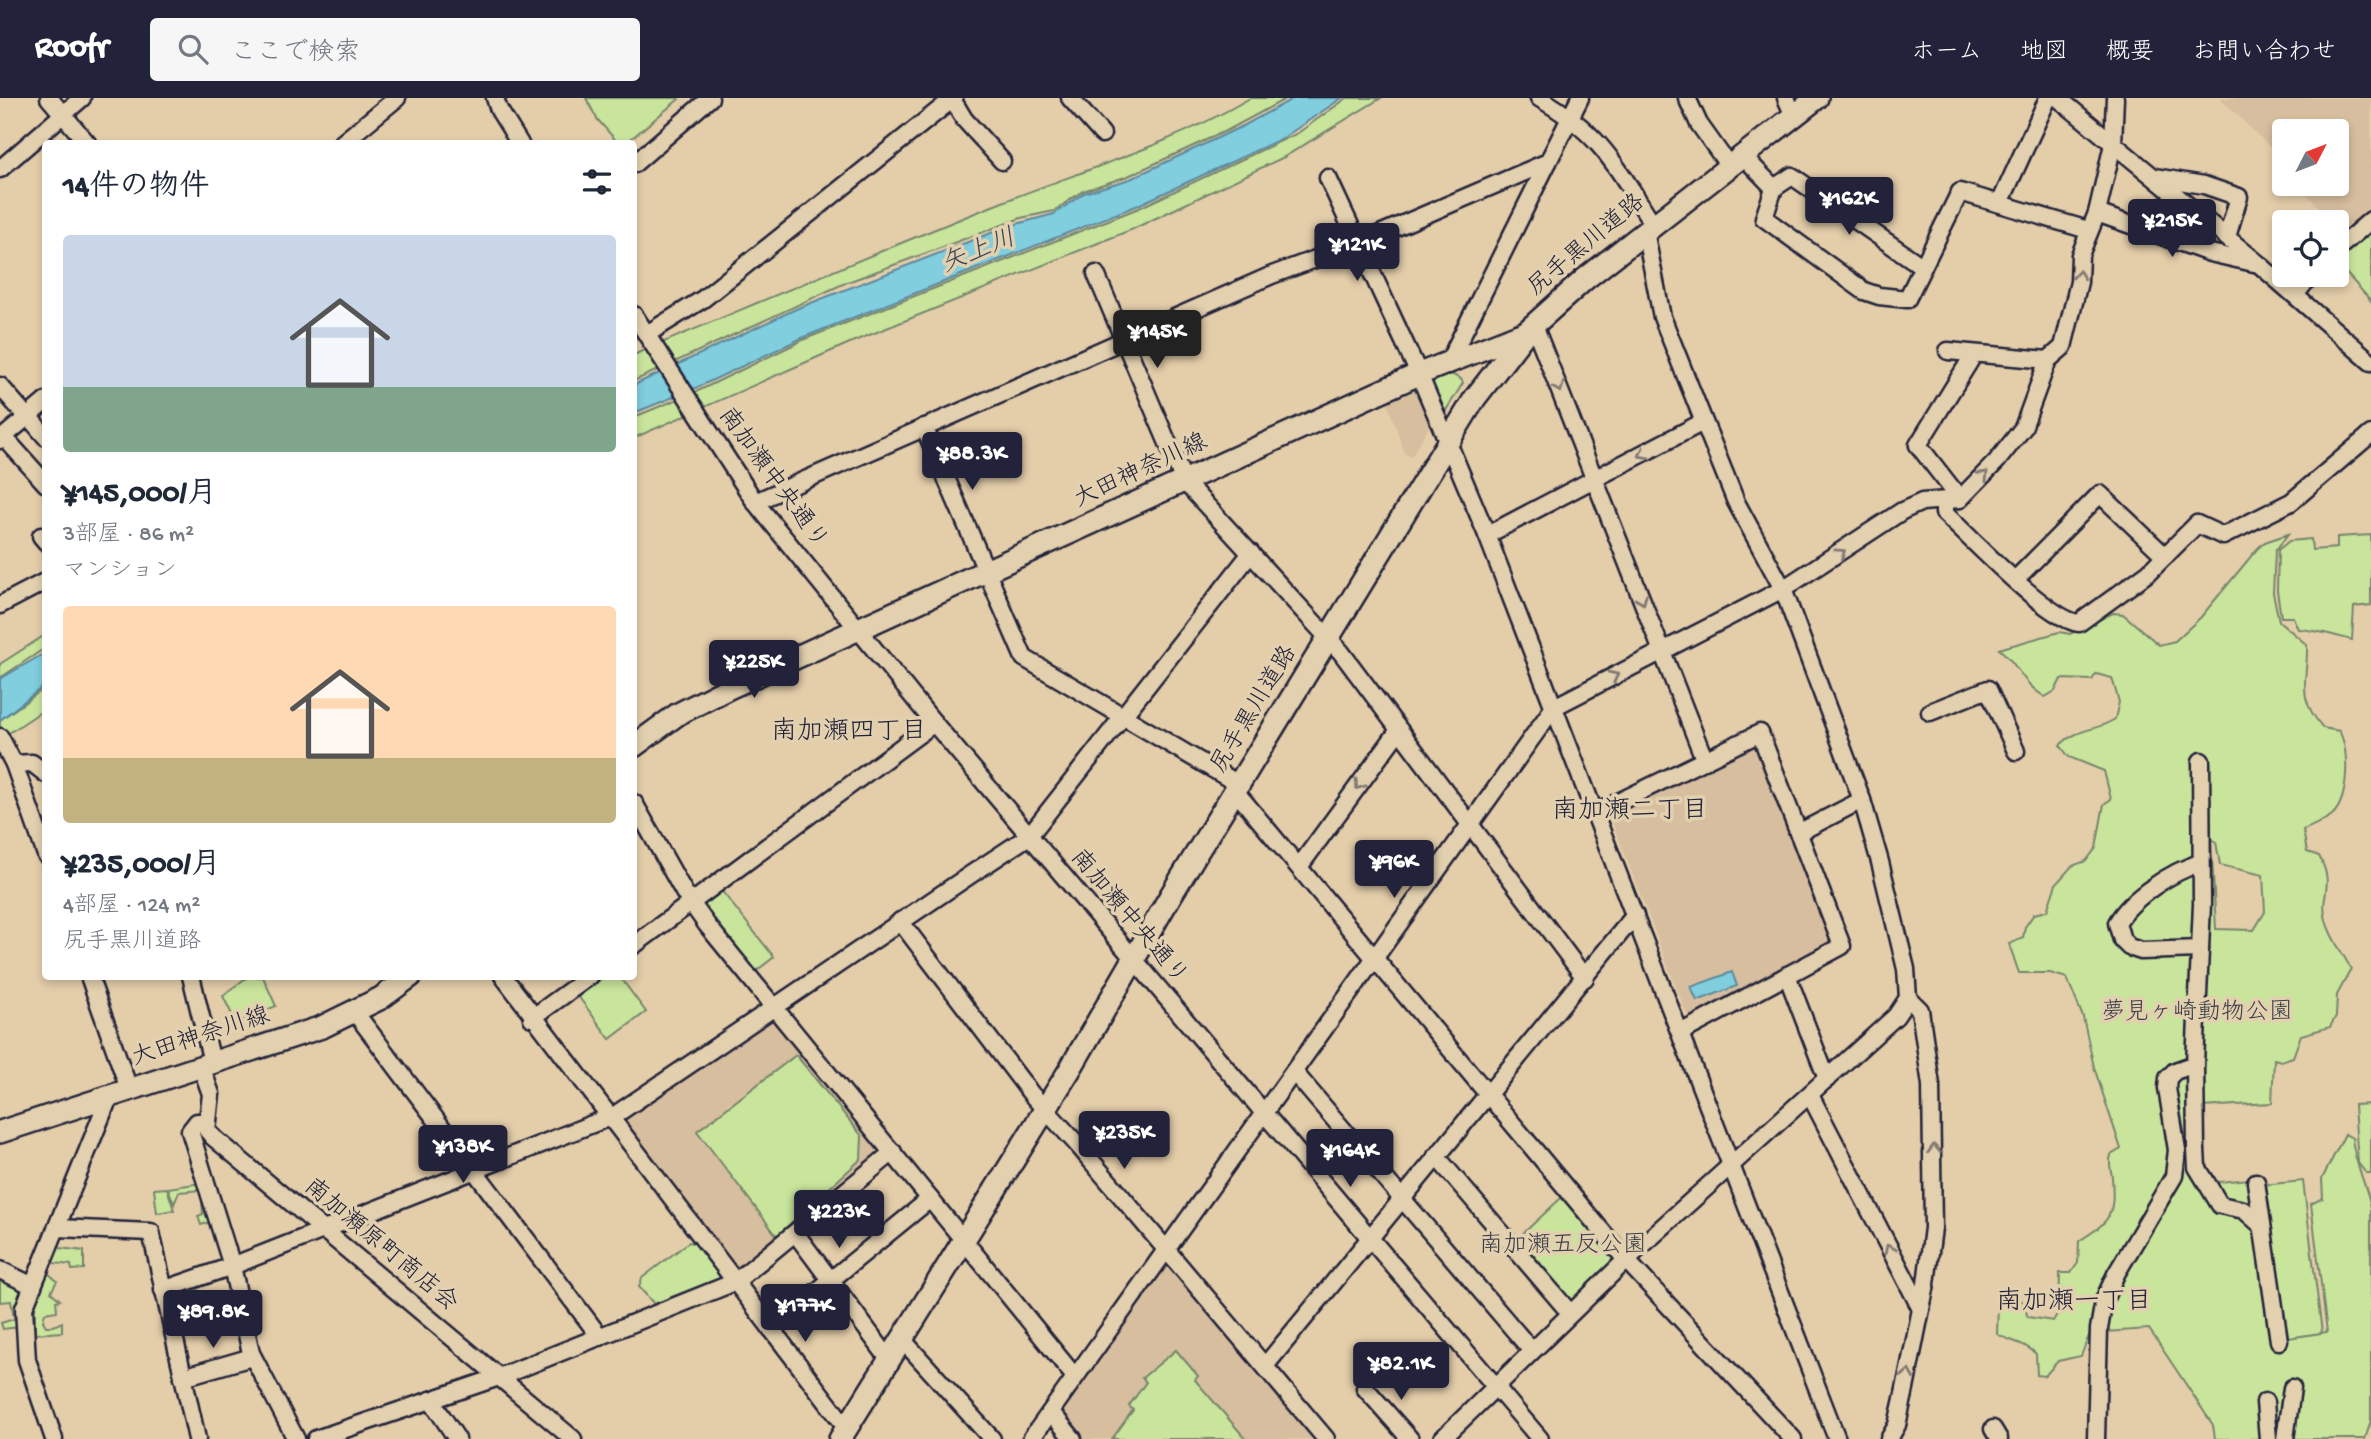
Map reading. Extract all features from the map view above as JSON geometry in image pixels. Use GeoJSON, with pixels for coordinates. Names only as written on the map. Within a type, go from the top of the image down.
{"type":"FeatureCollection","features":[{"type":"Feature","properties":{"kind":"main road","name":"尻手黒川道路"},"geometry":{"type":"LineString","coordinates":[[843,1433],[1134,962],[1171,895],[1475,398],[1530,328],[1649,228],[1736,161],[1790,107],[1817,98]]}},
{"type":"Feature","properties":{"kind":"main road","name":"大田神奈川線"},"geometry":{"type":"LineString","coordinates":[[637,744],[678,714],[858,628],[1419,374],[1530,328]]}},
{"type":"Feature","properties":{"kind":"main road","name":"大田神奈川線"},"geometry":{"type":"LineString","coordinates":[[0,1132],[322,1027],[381,998],[406,980]]}},
{"type":"Feature","properties":{"kind":"street"},"geometry":{"type":"LineString","coordinates":[[49,98],[85,140]]}},
{"type":"Feature","properties":{"kind":"street"},"geometry":{"type":"LineString","coordinates":[[0,169],[82,98]]}},
{"type":"Feature","properties":{"kind":"street"},"geometry":{"type":"LineString","coordinates":[[346,140],[397,98]]}},
{"type":"Feature","properties":{"kind":"street"},"geometry":{"type":"LineString","coordinates":[[495,98],[499,110],[518,140]]}},
{"type":"Feature","properties":{"kind":"street"},"geometry":{"type":"LineString","coordinates":[[637,161],[710,98]]}},
{"type":"Feature","properties":{"kind":"street"},"geometry":{"type":"LineString","coordinates":[[650,339],[953,98],[964,119],[1002,161]]}},
{"type":"Feature","properties":{"kind":"street"},"geometry":{"type":"LineString","coordinates":[[1070,98],[1102,134]]}},
{"type":"Feature","properties":{"kind":"street"},"geometry":{"type":"LineString","coordinates":[[1442,1439],[1626,1260],[1896,1016],[1908,998],[1906,969],[1890,898],[1862,800],[1783,589],[1736,502],[1662,317],[1649,228],[1601,143],[1571,116],[1539,98]]}},
{"type":"Feature","properties":{"kind":"street"},"geometry":{"type":"LineString","coordinates":[[1449,361],[1580,98]]}},
{"type":"Feature","properties":{"kind":"street"},"geometry":{"type":"LineString","coordinates":[[1687,98],[1699,124],[1736,161],[1774,188]]}},
{"type":"Feature","properties":{"kind":"street"},"geometry":{"type":"LineString","coordinates":[[2000,202],[2048,98]]}},
{"type":"Feature","properties":{"kind":"street"},"geometry":{"type":"LineString","coordinates":[[2058,98],[2227,237],[2371,362]]}},
{"type":"Feature","properties":{"kind":"street"},"geometry":{"type":"LineString","coordinates":[[2115,98],[2113,144],[2096,213],[2080,255],[2079,282],[2063,347],[2048,360],[2023,428],[1997,461],[1952,500],[1944,513],[2048,609],[2068,622],[2079,623],[2149,572],[2197,524],[2223,536],[2291,502],[2371,434]]}},
{"type":"Feature","properties":{"kind":"street"},"geometry":{"type":"LineString","coordinates":[[755,502],[1272,275],[1359,243],[1548,162]]}},
{"type":"Feature","properties":{"kind":"street"},"geometry":{"type":"LineString","coordinates":[[1923,267],[1793,176],[1774,188],[1764,218],[1864,291],[1879,296],[1907,299],[1923,267],[1960,192],[2088,230]]}},
{"type":"Feature","properties":{"kind":"street"},"geometry":{"type":"LineString","coordinates":[[2155,177],[2193,183],[2239,197],[2227,237]]}},
{"type":"Feature","properties":{"kind":"street"},"geometry":{"type":"LineString","coordinates":[[1328,178],[1419,374],[1488,535],[1837,1439]]}},
{"type":"Feature","properties":{"kind":"street"},"geometry":{"type":"LineString","coordinates":[[2096,213],[2210,253],[2260,265]]}},
{"type":"Feature","properties":{"kind":"street"},"geometry":{"type":"LineString","coordinates":[[2349,239],[2371,220]]}},
{"type":"Feature","properties":{"kind":"street"},"geometry":{"type":"LineString","coordinates":[[1096,274],[1184,481],[1328,640],[1585,978]]}},
{"type":"Feature","properties":{"kind":"street"},"geometry":{"type":"LineString","coordinates":[[2295,295],[2301,287]]}},
{"type":"Feature","properties":{"kind":"street","name":"南加瀬中央通り"},"geometry":{"type":"LineString","coordinates":[[637,320],[696,415],[755,502],[934,723],[1134,962],[1540,1439]]}},
{"type":"Feature","properties":{"kind":"street"},"geometry":{"type":"LineString","coordinates":[[1530,328],[1594,480],[1705,761]]}},
{"type":"Feature","properties":{"kind":"street"},"geometry":{"type":"LineString","coordinates":[[1948,351],[2048,360]]}},
{"type":"Feature","properties":{"kind":"street"},"geometry":{"type":"LineString","coordinates":[[1952,500],[1918,445],[1974,354]]}},
{"type":"Feature","properties":{"kind":"street"},"geometry":{"type":"LineString","coordinates":[[0,386],[42,433]]}},
{"type":"Feature","properties":{"kind":"street"},"geometry":{"type":"LineString","coordinates":[[42,404],[2,438],[42,480]]}},
{"type":"Feature","properties":{"kind":"street"},"geometry":{"type":"LineString","coordinates":[[1488,535],[1703,422]]}},
{"type":"Feature","properties":{"kind":"street"},"geometry":{"type":"LineString","coordinates":[[924,427],[1024,658],[1238,788],[1299,867],[1626,1260],[1793,1439]]}},
{"type":"Feature","properties":{"kind":"street"},"geometry":{"type":"LineString","coordinates":[[2016,579],[2100,494],[2165,556]]}},
{"type":"Feature","properties":{"kind":"street"},"geometry":{"type":"LineString","coordinates":[[1031,1439],[1554,707],[1783,589],[1902,511],[1922,502],[1952,500]]}},
{"type":"Feature","properties":{"kind":"street"},"geometry":{"type":"LineString","coordinates":[[163,1290],[232,1266],[607,1118],[1029,836],[1121,715],[1251,553]]}},
{"type":"Feature","properties":{"kind":"street"},"geometry":{"type":"LineString","coordinates":[[0,605],[42,583]]}},
{"type":"Feature","properties":{"kind":"street"},"geometry":{"type":"LineString","coordinates":[[1930,712],[1989,689],[2016,751]]}},
{"type":"Feature","properties":{"kind":"street"},"geometry":{"type":"LineString","coordinates":[[637,943],[934,723]]}},
{"type":"Feature","properties":{"kind":"street"},"geometry":{"type":"LineString","coordinates":[[1299,867],[1399,730]]}},
{"type":"Feature","properties":{"kind":"street"},"geometry":{"type":"LineString","coordinates":[[1596,813],[1760,733],[1842,946],[1682,1032]]}},
{"type":"Feature","properties":{"kind":"street"},"geometry":{"type":"LineString","coordinates":[[6,754],[32,763],[42,771]]}},
{"type":"Feature","properties":{"kind":"street"},"geometry":{"type":"LineString","coordinates":[[6,754],[42,845]]}},
{"type":"Feature","properties":{"kind":"street"},"geometry":{"type":"LineString","coordinates":[[2201,761],[2200,949],[2195,1064],[2197,1167],[2220,1205],[2244,1210],[2261,1224]]}},
{"type":"Feature","properties":{"kind":"street"},"geometry":{"type":"LineString","coordinates":[[1798,833],[1862,800]]}},
{"type":"Feature","properties":{"kind":"street"},"geometry":{"type":"LineString","coordinates":[[637,808],[692,903],[1075,1377]]}},
{"type":"Feature","properties":{"kind":"street"},"geometry":{"type":"LineString","coordinates":[[2200,863],[2169,875],[2123,912],[2118,923],[2122,940],[2136,950],[2200,949]]}},
{"type":"Feature","properties":{"kind":"street"},"geometry":{"type":"LineString","coordinates":[[1265,1366],[1636,915]]}},
{"type":"Feature","properties":{"kind":"street"},"geometry":{"type":"LineString","coordinates":[[900,921],[1044,1108],[1326,1439]]}},
{"type":"Feature","properties":{"kind":"street"},"geometry":{"type":"LineString","coordinates":[[1787,975],[1827,1079]]}},
{"type":"Feature","properties":{"kind":"street"},"geometry":{"type":"LineString","coordinates":[[54,1439],[27,1360],[24,1308],[57,1228],[120,1092],[90,980]]}},
{"type":"Feature","properties":{"kind":"street"},"geometry":{"type":"LineString","coordinates":[[192,980],[211,1094],[206,1122],[197,1122],[190,1131],[232,1266],[252,1357],[296,1439]]}},
{"type":"Feature","properties":{"kind":"street"},"geometry":{"type":"LineString","coordinates":[[506,980],[607,1118],[771,1329],[843,1433]]}},
{"type":"Feature","properties":{"kind":"street"},"geometry":{"type":"LineString","coordinates":[[532,1018],[584,980]]}},
{"type":"Feature","properties":{"kind":"street"},"geometry":{"type":"LineString","coordinates":[[1889,1439],[1897,1424],[1921,1309],[1933,1228],[1935,1155],[1931,1085],[1918,1006],[1908,998]]}},
{"type":"Feature","properties":{"kind":"street"},"geometry":{"type":"LineString","coordinates":[[354,1011],[600,1337]]}},
{"type":"Feature","properties":{"kind":"street"},"geometry":{"type":"LineString","coordinates":[[2096,1439],[2099,1329],[2104,1300],[2116,1274],[2174,1176],[2177,1150],[2167,1088],[2168,1077],[2175,1071],[2195,1064]]}},
{"type":"Feature","properties":{"kind":"street"},"geometry":{"type":"LineString","coordinates":[[1294,1072],[1532,1351]]}},
{"type":"Feature","properties":{"kind":"street"},"geometry":{"type":"LineString","coordinates":[[1810,1095],[1921,1309]]}},
{"type":"Feature","properties":{"kind":"street","name":"南加瀬原町商店会"},"geometry":{"type":"LineString","coordinates":[[206,1122],[214,1137],[573,1439]]}},
{"type":"Feature","properties":{"kind":"street"},"geometry":{"type":"LineString","coordinates":[[316,1439],[499,1377],[735,1282],[893,1152]]}},
{"type":"Feature","properties":{"kind":"street"},"geometry":{"type":"LineString","coordinates":[[1436,1156],[1570,1313]]}},
{"type":"Feature","properties":{"kind":"street"},"geometry":{"type":"LineString","coordinates":[[2256,1182],[2279,1341]]}},
{"type":"Feature","properties":{"kind":"street"},"geometry":{"type":"LineString","coordinates":[[771,1329],[930,1199]]}},
{"type":"Feature","properties":{"kind":"street"},"geometry":{"type":"LineString","coordinates":[[57,1228],[151,1232],[197,1439]]}},
{"type":"Feature","properties":{"kind":"street"},"geometry":{"type":"LineString","coordinates":[[796,1234],[889,1359]]}},
{"type":"Feature","properties":{"kind":"street"},"geometry":{"type":"LineString","coordinates":[[0,1270],[33,1286]]}},
{"type":"Feature","properties":{"kind":"street"},"geometry":{"type":"LineString","coordinates":[[901,1338],[992,1439]]}},
{"type":"Feature","properties":{"kind":"street"},"geometry":{"type":"LineString","coordinates":[[183,1377],[252,1357]]}},
{"type":"Feature","properties":{"kind":"street"},"geometry":{"type":"LineString","coordinates":[[1366,1388],[1410,1439]]}},
{"type":"Feature","properties":{"kind":"street"},"geometry":{"type":"LineString","coordinates":[[2285,1439],[2292,1388]]}},
{"type":"Feature","properties":{"kind":"street"},"geometry":{"type":"LineString","coordinates":[[431,1400],[457,1439]]}},
{"type":"Feature","properties":{"kind":"street"},"geometry":{"type":"LineString","coordinates":[[2265,1402],[2268,1439]]}},
{"type":"Feature","properties":{"kind":"street"},"geometry":{"type":"LineString","coordinates":[[1051,1412],[1073,1439]]}},
{"type":"Feature","properties":{"kind":"shaded area"},"geometry":{"type":"Polygon","coordinates":[[[2220,98],[2371,98],[2371,211],[2349,229],[2349,210],[2321,210],[2309,196],[2349,196],[2349,119],[2272,119],[2272,149],[2220,98]]]}},
{"type":"Feature","properties":{"kind":"shaded area"},"geometry":{"type":"Polygon","coordinates":[[[1416,390],[1431,423],[1411,457],[1405,454],[1387,402],[1416,390]]]}},
{"type":"Feature","properties":{"kind":"shaded area"},"geometry":{"type":"Polygon","coordinates":[[[1753,742],[1757,746],[1831,936],[1829,943],[1691,1016],[1687,1015],[1611,819],[1614,813],[1753,742]]]}},
{"type":"Feature","properties":{"kind":"shaded area"},"geometry":{"type":"Polygon","coordinates":[[[773,1014],[882,1150],[736,1269],[623,1119],[773,1014]]]}},
{"type":"Feature","properties":{"kind":"shaded area"},"geometry":{"type":"Polygon","coordinates":[[[1167,1260],[1317,1439],[1083,1439],[1059,1410],[1167,1260]]]}},
{"type":"Feature","properties":{"kind":"green space"},"geometry":{"type":"Polygon","coordinates":[[[586,98],[679,99],[630,140],[615,140],[597,119],[586,98]]]}},
{"type":"Feature","properties":{"kind":"green space"},"geometry":{"type":"Polygon","coordinates":[[[1250,98],[1287,98],[1230,129],[1128,176],[1083,191],[1054,211],[1021,218],[845,283],[637,380],[637,354],[640,352],[955,221],[1127,156],[1220,115],[1250,98]]]}},
{"type":"Feature","properties":{"kind":"green space"},"geometry":{"type":"Polygon","coordinates":[[[1347,98],[1381,98],[1284,157],[1133,229],[852,342],[637,437],[637,416],[700,390],[805,339],[1139,208],[1298,133],[1347,98]]]}},
{"type":"Feature","properties":{"kind":"green space"},"geometry":{"type":"Polygon","coordinates":[[[2371,225],[2371,301],[2349,276],[2349,244],[2371,225]]]}},
{"type":"Feature","properties":{"kind":"green space"},"geometry":{"type":"Polygon","coordinates":[[[1451,374],[1463,383],[1443,415],[1429,383],[1451,374]]]}},
{"type":"Feature","properties":{"kind":"green space","name":"夢見ヶ崎動物公園"},"geometry":{"type":"Polygon","coordinates":[[[2288,534],[2275,551],[2273,593],[2279,621],[2307,645],[2305,688],[2314,716],[2323,728],[2339,731],[2343,739],[2346,774],[2338,808],[2318,824],[2303,830],[2307,852],[2319,856],[2324,867],[2327,883],[2324,911],[2328,927],[2351,969],[2337,995],[2336,1016],[2330,1027],[2301,1035],[2293,1057],[2281,1061],[2274,1059],[2272,1103],[2201,1107],[2199,1162],[2209,1183],[2260,1178],[2261,1185],[2303,1181],[2322,1333],[2327,1332],[2311,1204],[2323,1198],[2322,1179],[2345,1134],[2352,1138],[2371,1207],[2371,1421],[2365,1439],[2215,1439],[2213,1425],[2149,1329],[2090,1333],[2081,1356],[2058,1361],[2045,1376],[2037,1375],[2036,1354],[1997,1334],[1998,1303],[2008,1295],[2022,1301],[2028,1317],[2053,1321],[2059,1311],[2060,1273],[2071,1273],[2078,1263],[2079,1241],[2104,1223],[2111,1210],[2113,1190],[2110,1158],[2121,1149],[2094,1067],[2083,1017],[2067,978],[2050,973],[2019,973],[2009,944],[2023,938],[2025,927],[2034,914],[2047,911],[2056,884],[2072,866],[2086,861],[2096,848],[2104,804],[2111,799],[2104,771],[2069,757],[2060,745],[2073,735],[2115,719],[2119,702],[2112,678],[2096,674],[2092,680],[2061,679],[2055,691],[2045,697],[2030,685],[1999,649],[2059,632],[2070,634],[2113,613],[2123,614],[2159,645],[2175,641],[2201,617],[2265,542],[2288,534]],[[2211,839],[2216,929],[2254,930],[2265,912],[2263,875],[2220,865],[2216,842],[2211,839]]]}},
{"type":"Feature","properties":{"kind":"green space"},"geometry":{"type":"Polygon","coordinates":[[[2371,535],[2371,605],[2354,607],[2352,640],[2298,629],[2293,617],[2281,617],[2277,591],[2278,550],[2289,541],[2311,539],[2312,550],[2337,548],[2337,537],[2371,535]]]}},
{"type":"Feature","properties":{"kind":"green space"},"geometry":{"type":"Polygon","coordinates":[[[42,637],[42,650],[0,678],[0,664],[42,637]]]}},
{"type":"Feature","properties":{"kind":"green space"},"geometry":{"type":"Polygon","coordinates":[[[42,690],[42,711],[0,739],[0,720],[42,690]]]}},
{"type":"Feature","properties":{"kind":"green space"},"geometry":{"type":"Polygon","coordinates":[[[721,890],[774,957],[755,972],[702,905],[721,890]]]}},
{"type":"Feature","properties":{"kind":"green space"},"geometry":{"type":"Polygon","coordinates":[[[243,980],[264,980],[276,1006],[236,1023],[223,996],[243,980]]]}},
{"type":"Feature","properties":{"kind":"green space"},"geometry":{"type":"Polygon","coordinates":[[[600,980],[622,980],[646,1012],[610,1039],[578,996],[600,980]]]}},
{"type":"Feature","properties":{"kind":"green space"},"geometry":{"type":"Polygon","coordinates":[[[796,1055],[862,1136],[861,1159],[777,1236],[697,1131],[796,1055]]]}},
{"type":"Feature","properties":{"kind":"green space"},"geometry":{"type":"Polygon","coordinates":[[[2371,1104],[2371,1173],[2366,1173],[2358,1163],[2354,1105],[2371,1104]]]}},
{"type":"Feature","properties":{"kind":"green space"},"geometry":{"type":"Polygon","coordinates":[[[201,1183],[213,1221],[201,1225],[198,1216],[203,1214],[201,1190],[179,1192],[174,1204],[168,1188],[201,1183]]]}},
{"type":"Feature","properties":{"kind":"green space"},"geometry":{"type":"Polygon","coordinates":[[[167,1188],[174,1210],[157,1213],[154,1189],[167,1188]]]}},
{"type":"Feature","properties":{"kind":"green space","name":"南加瀬五反公園"},"geometry":{"type":"Polygon","coordinates":[[[1561,1198],[1566,1198],[1616,1261],[1572,1302],[1516,1240],[1561,1198]]]}},
{"type":"Feature","properties":{"kind":"green space"},"geometry":{"type":"Polygon","coordinates":[[[689,1242],[701,1245],[723,1277],[654,1304],[639,1287],[642,1278],[689,1242]]]}},
{"type":"Feature","properties":{"kind":"green space"},"geometry":{"type":"Polygon","coordinates":[[[59,1248],[84,1251],[84,1269],[72,1270],[71,1265],[53,1263],[59,1248]]]}},
{"type":"Feature","properties":{"kind":"green space"},"geometry":{"type":"Polygon","coordinates":[[[48,1273],[57,1281],[51,1292],[60,1300],[56,1301],[57,1311],[45,1313],[43,1321],[46,1326],[62,1322],[62,1332],[35,1334],[35,1301],[48,1273]]]}},
{"type":"Feature","properties":{"kind":"green space"},"geometry":{"type":"Polygon","coordinates":[[[0,1274],[27,1286],[19,1327],[3,1329],[1,1323],[14,1319],[11,1301],[0,1302],[0,1274]]]}},
{"type":"Feature","properties":{"kind":"green space"},"geometry":{"type":"Polygon","coordinates":[[[196,1283],[203,1304],[184,1318],[177,1318],[171,1292],[196,1283]]]}},
{"type":"Feature","properties":{"kind":"green space"},"geometry":{"type":"Polygon","coordinates":[[[1176,1350],[1198,1376],[1195,1380],[1246,1439],[1112,1439],[1133,1410],[1129,1406],[1146,1382],[1142,1378],[1176,1350]]]}},
{"type":"Feature","properties":{"kind":"water","name":"矢上川"},"geometry":{"type":"Polygon","coordinates":[[[1294,98],[1342,98],[1283,138],[1136,206],[804,337],[698,387],[637,412],[637,384],[798,308],[1009,226],[1054,214],[1084,193],[1130,179],[1245,125],[1294,98]]]}},
{"type":"Feature","properties":{"kind":"water"},"geometry":{"type":"Polygon","coordinates":[[[42,655],[42,687],[0,720],[0,679],[42,655]]]}},
{"type":"Feature","properties":{"kind":"water"},"geometry":{"type":"Polygon","coordinates":[[[1732,972],[1737,986],[1697,1001],[1691,987],[1732,972]]]}},
{"type":"Feature","properties":{"kind":"district","name":"南加瀬四丁目"},"geometry":{"type":"Point","coordinates":[849,733]}},
{"type":"Feature","properties":{"kind":"district","name":"南加瀬二丁目"},"geometry":{"type":"Point","coordinates":[1630,812]}},
{"type":"Feature","properties":{"kind":"district","name":"南加瀬一丁目"},"geometry":{"type":"Point","coordinates":[2074,1303]}}]}
